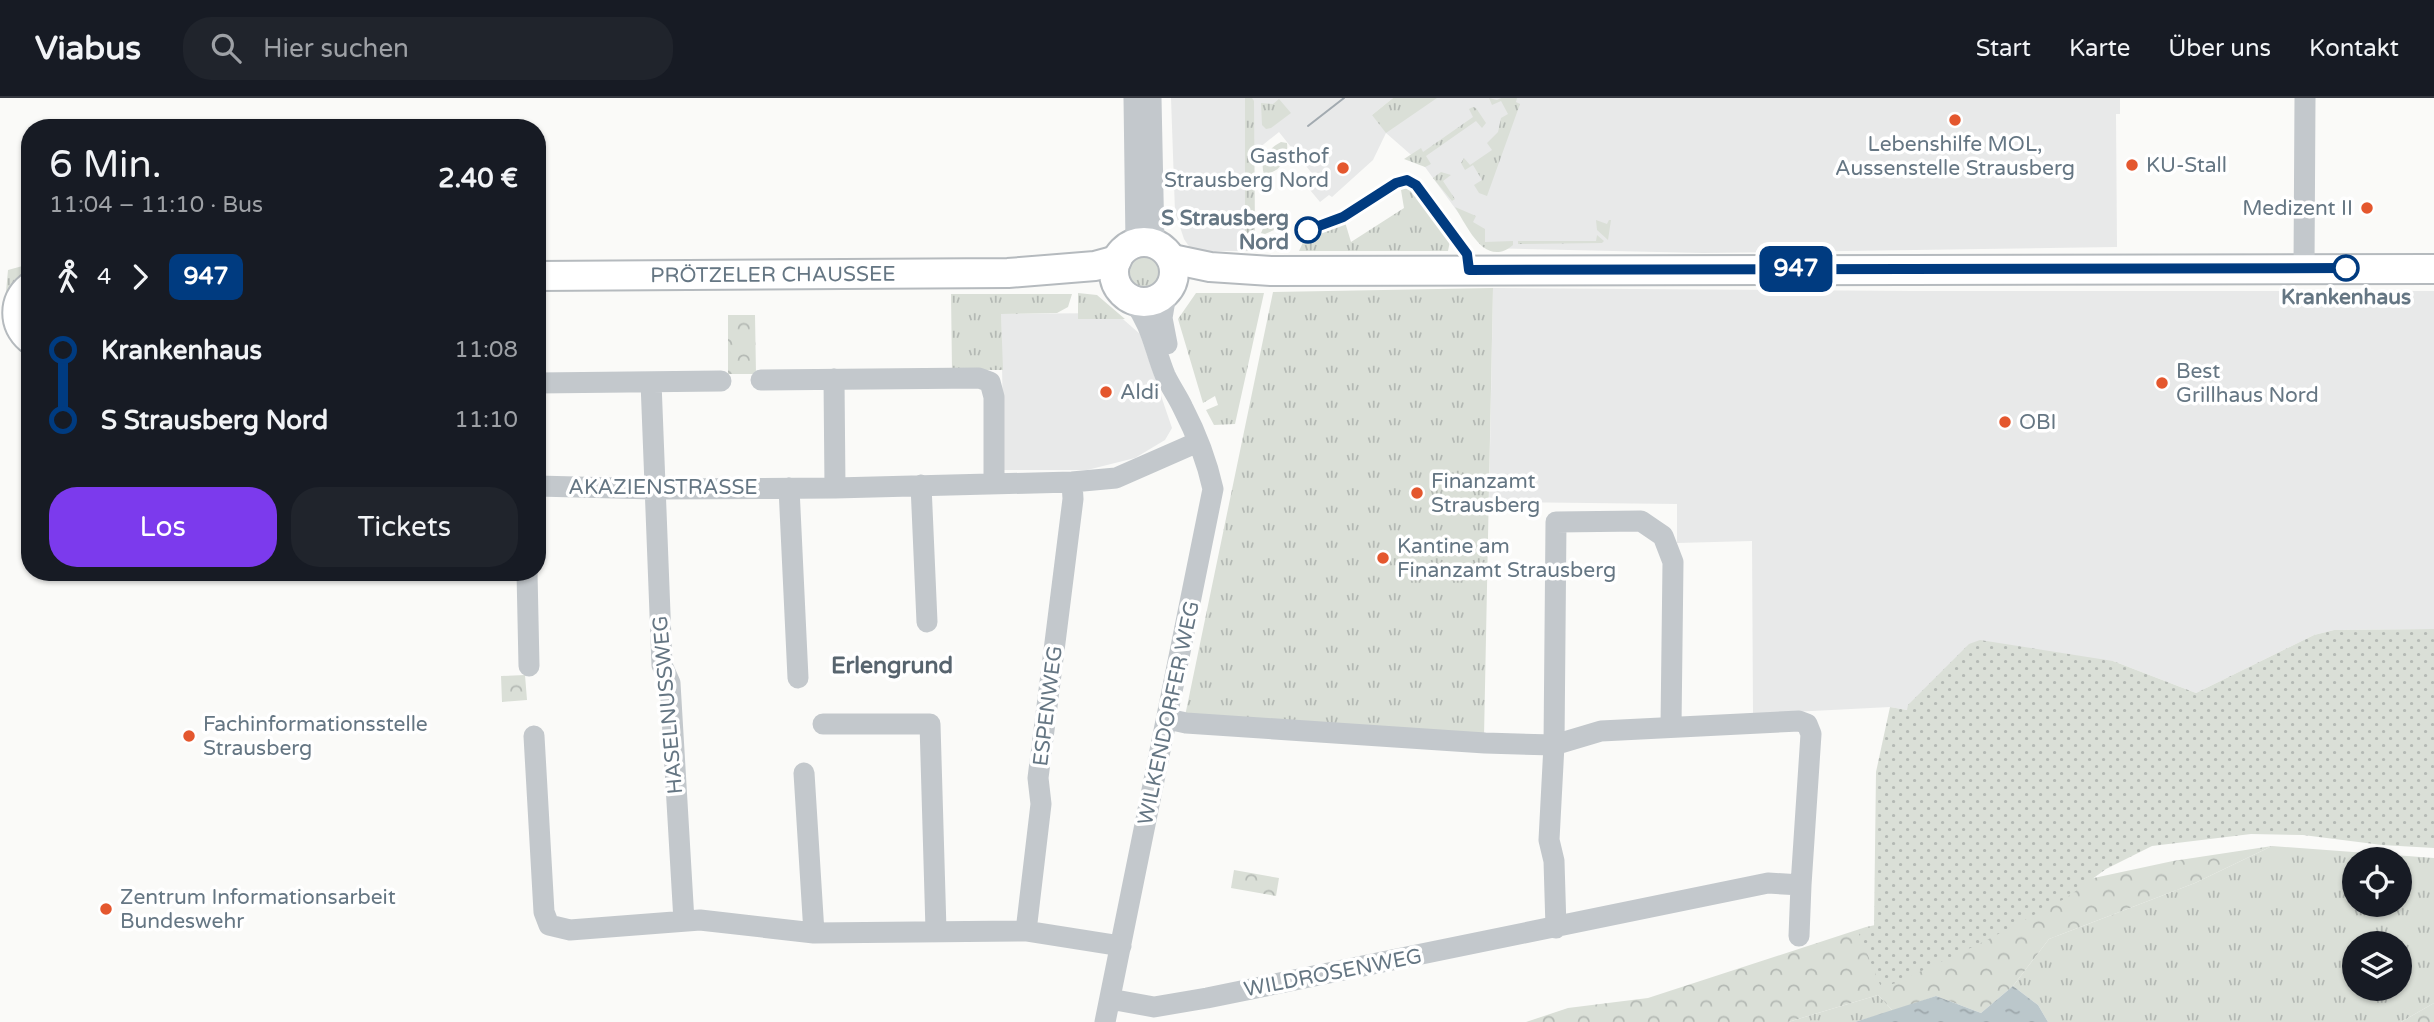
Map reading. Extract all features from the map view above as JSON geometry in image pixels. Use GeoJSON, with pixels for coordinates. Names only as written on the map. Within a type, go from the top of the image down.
{"type":"FeatureCollection","features":[{"type":"Feature","properties":{"kind":"main road","name":"PRÖTZELER CHAUSSEE"},"geometry":{"type":"LineString","coordinates":[[1138,265],[1151,302],[1168,291],[1210,278],[1271,271]]}},
{"type":"Feature","properties":{"kind":"main road","name":"PRÖTZELER CHAUSSEE"},"geometry":{"type":"LineString","coordinates":[[546,276],[1008,273],[1138,265],[1271,271],[2434,269]]}},
{"type":"Feature","properties":{"kind":"main road"},"geometry":{"type":"LineString","coordinates":[[1138,265],[1175,271],[1168,291]]}},
{"type":"Feature","properties":{"kind":"street"},"geometry":{"type":"LineString","coordinates":[[1134,98],[1138,265]]}},
{"type":"Feature","properties":{"kind":"street"},"geometry":{"type":"LineString","coordinates":[[1138,265],[1151,98]]}},
{"type":"Feature","properties":{"kind":"street"},"geometry":{"type":"LineString","coordinates":[[2304,268],[2305,98]]}},
{"type":"Feature","properties":{"kind":"street","name":"WILKENDORFER WEG"},"geometry":{"type":"LineString","coordinates":[[1105,1022],[1213,489],[1198,442],[1166,376],[1148,321],[1138,265]]}},
{"type":"Feature","properties":{"kind":"street","name":"WILKENDORFER WEG"},"geometry":{"type":"LineString","coordinates":[[1168,291],[1163,326],[1183,407]]}},
{"type":"Feature","properties":{"kind":"street"},"geometry":{"type":"LineString","coordinates":[[761,380],[979,377],[990,382],[994,397],[994,483]]}},
{"type":"Feature","properties":{"kind":"street"},"geometry":{"type":"LineString","coordinates":[[834,379],[835,488]]}},
{"type":"Feature","properties":{"kind":"street"},"geometry":{"type":"LineString","coordinates":[[546,383],[721,381]]}},
{"type":"Feature","properties":{"kind":"street","name":"HASELNUSSWEG"},"geometry":{"type":"LineString","coordinates":[[651,382],[662,665],[670,683],[684,920]]}},
{"type":"Feature","properties":{"kind":"street","name":"AKAZIENSTRASSE"},"geometry":{"type":"LineString","coordinates":[[546,486],[654,489],[835,488],[1072,482],[1116,478],[1198,442]]}},
{"type":"Feature","properties":{"kind":"street","name":"ESPENWEG"},"geometry":{"type":"LineString","coordinates":[[1026,930],[1041,804],[1038,778],[1073,499],[1072,482]]}},
{"type":"Feature","properties":{"kind":"street"},"geometry":{"type":"LineString","coordinates":[[921,485],[927,622]]}},
{"type":"Feature","properties":{"kind":"street","name":"AKAZIENSTRASSE"},"geometry":{"type":"LineString","coordinates":[[789,488],[798,678]]}},
{"type":"Feature","properties":{"kind":"street"},"geometry":{"type":"LineString","coordinates":[[1556,928],[1554,862],[1549,840],[1554,745],[1556,522],[1642,520],[1663,536],[1673,562],[1671,726]]}},
{"type":"Feature","properties":{"kind":"street"},"geometry":{"type":"LineString","coordinates":[[527,581],[529,666]]}},
{"type":"Feature","properties":{"kind":"street"},"geometry":{"type":"LineString","coordinates":[[1168,719],[1186,723],[1395,738],[1554,745],[1601,731],[1799,721],[1807,724],[1811,734],[1799,936]]}},
{"type":"Feature","properties":{"kind":"street"},"geometry":{"type":"LineString","coordinates":[[823,724],[930,724],[936,930]]}},
{"type":"Feature","properties":{"kind":"street"},"geometry":{"type":"LineString","coordinates":[[534,736],[544,912],[549,925],[570,930],[700,920],[814,933],[1026,930],[1121,946]]}},
{"type":"Feature","properties":{"kind":"street"},"geometry":{"type":"LineString","coordinates":[[804,773],[814,933]]}},
{"type":"Feature","properties":{"kind":"street","name":"WILDROSENWEG"},"geometry":{"type":"LineString","coordinates":[[1110,999],[1154,1007],[1556,928],[1768,883],[1801,885]]}},
{"type":"Feature","properties":{"kind":"shaded area"},"geometry":{"type":"Polygon","coordinates":[[[1171,98],[1393,98],[1372,115],[1434,98],[2120,98],[2120,114],[2116,114],[2117,247],[1703,253],[1484,248],[1425,167],[1386,133],[1373,160],[1332,197],[1329,195],[1320,202],[1305,184],[1314,176],[1279,132],[1254,152],[1255,251],[1199,251],[1190,248],[1184,239],[1175,212],[1171,98]]]}},
{"type":"Feature","properties":{"kind":"shaded area"},"geometry":{"type":"Polygon","coordinates":[[[1493,288],[2434,291],[2434,629],[2334,630],[2314,635],[2196,693],[2113,661],[1907,710],[1890,707],[1753,714],[1752,541],[1677,543],[1677,504],[1489,502],[1493,288]]]}},
{"type":"Feature","properties":{"kind":"shaded area"},"geometry":{"type":"Polygon","coordinates":[[[1116,313],[1140,334],[1172,428],[1165,440],[1135,458],[1087,470],[1004,470],[1001,314],[1116,313]]]}},
{"type":"Feature","properties":{"kind":"green space"},"geometry":{"type":"Polygon","coordinates":[[[1245,98],[1252,98],[1254,101],[1255,251],[1245,250],[1245,98]]]}},
{"type":"Feature","properties":{"kind":"green space"},"geometry":{"type":"Polygon","coordinates":[[[1393,98],[1437,98],[1386,133],[1372,115],[1393,98]]]}},
{"type":"Feature","properties":{"kind":"green space"},"geometry":{"type":"Polygon","coordinates":[[[1489,98],[1517,98],[1516,102],[1520,104],[1487,196],[1479,193],[1474,185],[1482,180],[1473,165],[1465,170],[1461,163],[1464,158],[1470,165],[1492,150],[1487,143],[1498,132],[1501,118],[1508,114],[1501,101],[1492,105],[1489,98]]]}},
{"type":"Feature","properties":{"kind":"green space"},"geometry":{"type":"Polygon","coordinates":[[[1279,99],[1291,113],[1266,129],[1262,125],[1261,103],[1273,104],[1279,99]]]}},
{"type":"Feature","properties":{"kind":"green space"},"geometry":{"type":"Polygon","coordinates":[[[1473,107],[1486,123],[1482,128],[1476,121],[1426,156],[1431,164],[1425,167],[1404,159],[1421,148],[1423,152],[1473,117],[1469,109],[1473,107]]]}},
{"type":"Feature","properties":{"kind":"green space"},"geometry":{"type":"Polygon","coordinates":[[[1281,142],[1287,143],[1285,159],[1275,171],[1264,174],[1266,155],[1281,142]]]}},
{"type":"Feature","properties":{"kind":"green space"},"geometry":{"type":"Polygon","coordinates":[[[1441,172],[1451,175],[1443,181],[1455,199],[1452,201],[1433,178],[1441,172]]]}},
{"type":"Feature","properties":{"kind":"green space"},"geometry":{"type":"Polygon","coordinates":[[[1405,187],[1413,189],[1448,236],[1448,251],[1299,251],[1305,238],[1345,222],[1351,242],[1404,208],[1401,190],[1405,187]]]}},
{"type":"Feature","properties":{"kind":"green space"},"geometry":{"type":"Polygon","coordinates":[[[1455,207],[1476,216],[1473,222],[1485,229],[1485,242],[1513,241],[1513,245],[1503,251],[1486,249],[1471,234],[1455,207]]]}},
{"type":"Feature","properties":{"kind":"green space"},"geometry":{"type":"Polygon","coordinates":[[[1278,218],[1280,222],[1274,230],[1261,233],[1266,222],[1278,218]]]}},
{"type":"Feature","properties":{"kind":"green space"},"geometry":{"type":"Polygon","coordinates":[[[1596,220],[1607,224],[1611,220],[1608,240],[1597,230],[1596,220]]]}},
{"type":"Feature","properties":{"kind":"green space"},"geometry":{"type":"Polygon","coordinates":[[[1597,235],[1604,241],[1602,243],[1518,244],[1518,241],[1596,241],[1597,235]]]}},
{"type":"Feature","properties":{"kind":"green space"},"geometry":{"type":"Polygon","coordinates":[[[1145,254],[1153,255],[1159,260],[1164,266],[1164,282],[1159,288],[1153,293],[1145,294],[1137,293],[1131,288],[1126,282],[1125,274],[1126,266],[1131,260],[1137,255],[1145,254]]]}},
{"type":"Feature","properties":{"kind":"green space"},"geometry":{"type":"Polygon","coordinates":[[[21,266],[21,275],[18,277],[21,284],[6,292],[8,270],[21,266]]]}},
{"type":"Feature","properties":{"kind":"green space"},"geometry":{"type":"Polygon","coordinates":[[[1493,288],[1484,737],[1185,716],[1273,292],[1493,288]]]}},
{"type":"Feature","properties":{"kind":"green space"},"geometry":{"type":"Polygon","coordinates":[[[1078,293],[1097,295],[1125,319],[1078,319],[1078,293]]]}},
{"type":"Feature","properties":{"kind":"green space"},"geometry":{"type":"Polygon","coordinates":[[[1196,293],[1264,293],[1235,424],[1214,425],[1206,410],[1218,405],[1215,396],[1203,403],[1178,319],[1196,293]]]}},
{"type":"Feature","properties":{"kind":"green space"},"geometry":{"type":"Polygon","coordinates":[[[951,294],[1072,294],[1068,307],[1057,313],[1001,314],[1003,370],[952,370],[951,294]]]}},
{"type":"Feature","properties":{"kind":"green space"},"geometry":{"type":"Polygon","coordinates":[[[728,315],[755,315],[756,374],[728,374],[728,315]]]}},
{"type":"Feature","properties":{"kind":"green space"},"geometry":{"type":"Polygon","coordinates":[[[2434,629],[2434,848],[2382,845],[2303,835],[2251,834],[2152,846],[2106,869],[2066,898],[1983,942],[1896,983],[1881,987],[1859,934],[1874,927],[1876,772],[1890,707],[1907,710],[1908,705],[1969,644],[1980,640],[2113,661],[2196,693],[2314,635],[2334,630],[2434,629]]]}},
{"type":"Feature","properties":{"kind":"green space"},"geometry":{"type":"Polygon","coordinates":[[[525,675],[527,700],[502,702],[501,676],[525,675]]]}},
{"type":"Feature","properties":{"kind":"green space"},"geometry":{"type":"Polygon","coordinates":[[[2272,846],[2342,851],[2342,917],[2412,917],[2412,856],[2434,858],[2434,1003],[2401,1022],[2048,1022],[2038,1005],[2013,986],[2049,939],[2195,883],[2272,846]]]}},
{"type":"Feature","properties":{"kind":"green space"},"geometry":{"type":"Polygon","coordinates":[[[2272,846],[2195,883],[2049,939],[2013,986],[1981,1013],[1936,996],[1893,1011],[1878,995],[1788,1022],[1526,1022],[1568,1008],[1648,998],[1866,927],[2173,861],[2272,846]]]}},
{"type":"Feature","properties":{"kind":"green space"},"geometry":{"type":"Polygon","coordinates":[[[1234,870],[1279,878],[1276,896],[1231,888],[1234,870]]]}},
{"type":"Feature","properties":{"kind":"green space"},"geometry":{"type":"Polygon","coordinates":[[[1878,995],[1893,1011],[1855,1022],[1788,1022],[1878,995]]]}},
{"type":"Feature","properties":{"kind":"green space"},"geometry":{"type":"Polygon","coordinates":[[[2434,1003],[2434,1022],[2401,1022],[2434,1003]]]}},
{"type":"Feature","properties":{"kind":"water"},"geometry":{"type":"Polygon","coordinates":[[[2013,986],[2038,1005],[2048,1022],[1855,1022],[1936,996],[1981,1013],[2013,986]]]}},
{"type":"Feature","properties":{"kind":"tram line"},"geometry":{"type":"LineString","coordinates":[[1308,126],[1344,98]]}},
{"type":"Feature","properties":{"kind":"bus line","name":"947"},"geometry":{"type":"LineString","coordinates":[[1308,230],[1343,217],[1396,183],[1407,180],[1416,185],[1467,254],[1469,270],[2346,268]]}},
{"type":"Feature","properties":{"kind":"place","name":"Lebenshilfe MOL, Aussenstelle Strausberg"},"geometry":{"type":"Point","coordinates":[1955,120]}},
{"type":"Feature","properties":{"kind":"place","name":"KU-Stall"},"geometry":{"type":"Point","coordinates":[2132,165]}},
{"type":"Feature","properties":{"kind":"place","name":"Gasthof Strausberg Nord"},"geometry":{"type":"Point","coordinates":[1343,168]}},
{"type":"Feature","properties":{"kind":"place","name":"Medizent II"},"geometry":{"type":"Point","coordinates":[2367,208]}},
{"type":"Feature","properties":{"kind":"place","name":"S Strausberg Nord"},"geometry":{"type":"Point","coordinates":[1308,230]}},
{"type":"Feature","properties":{"kind":"place","name":"Krankenhaus"},"geometry":{"type":"Point","coordinates":[2346,268]}},
{"type":"Feature","properties":{"kind":"place","name":"Best Grillhaus Nord"},"geometry":{"type":"Point","coordinates":[2162,383]}},
{"type":"Feature","properties":{"kind":"place","name":"Aldi"},"geometry":{"type":"Point","coordinates":[1106,392]}},
{"type":"Feature","properties":{"kind":"place","name":"OBI"},"geometry":{"type":"Point","coordinates":[2005,422]}},
{"type":"Feature","properties":{"kind":"place","name":"Finanzamt Strausberg"},"geometry":{"type":"Point","coordinates":[1417,493]}},
{"type":"Feature","properties":{"kind":"place","name":"Kantine am Finanzamt Strausberg"},"geometry":{"type":"Point","coordinates":[1383,558]}},
{"type":"Feature","properties":{"kind":"place","name":"Fachinformationsstelle Strausberg"},"geometry":{"type":"Point","coordinates":[189,736]}},
{"type":"Feature","properties":{"kind":"place","name":"Zentrum Informationsarbeit Bundeswehr"},"geometry":{"type":"Point","coordinates":[106,909]}},
{"type":"Feature","properties":{"kind":"district","name":"Erlengrund"},"geometry":{"type":"Point","coordinates":[892,666]}}]}
